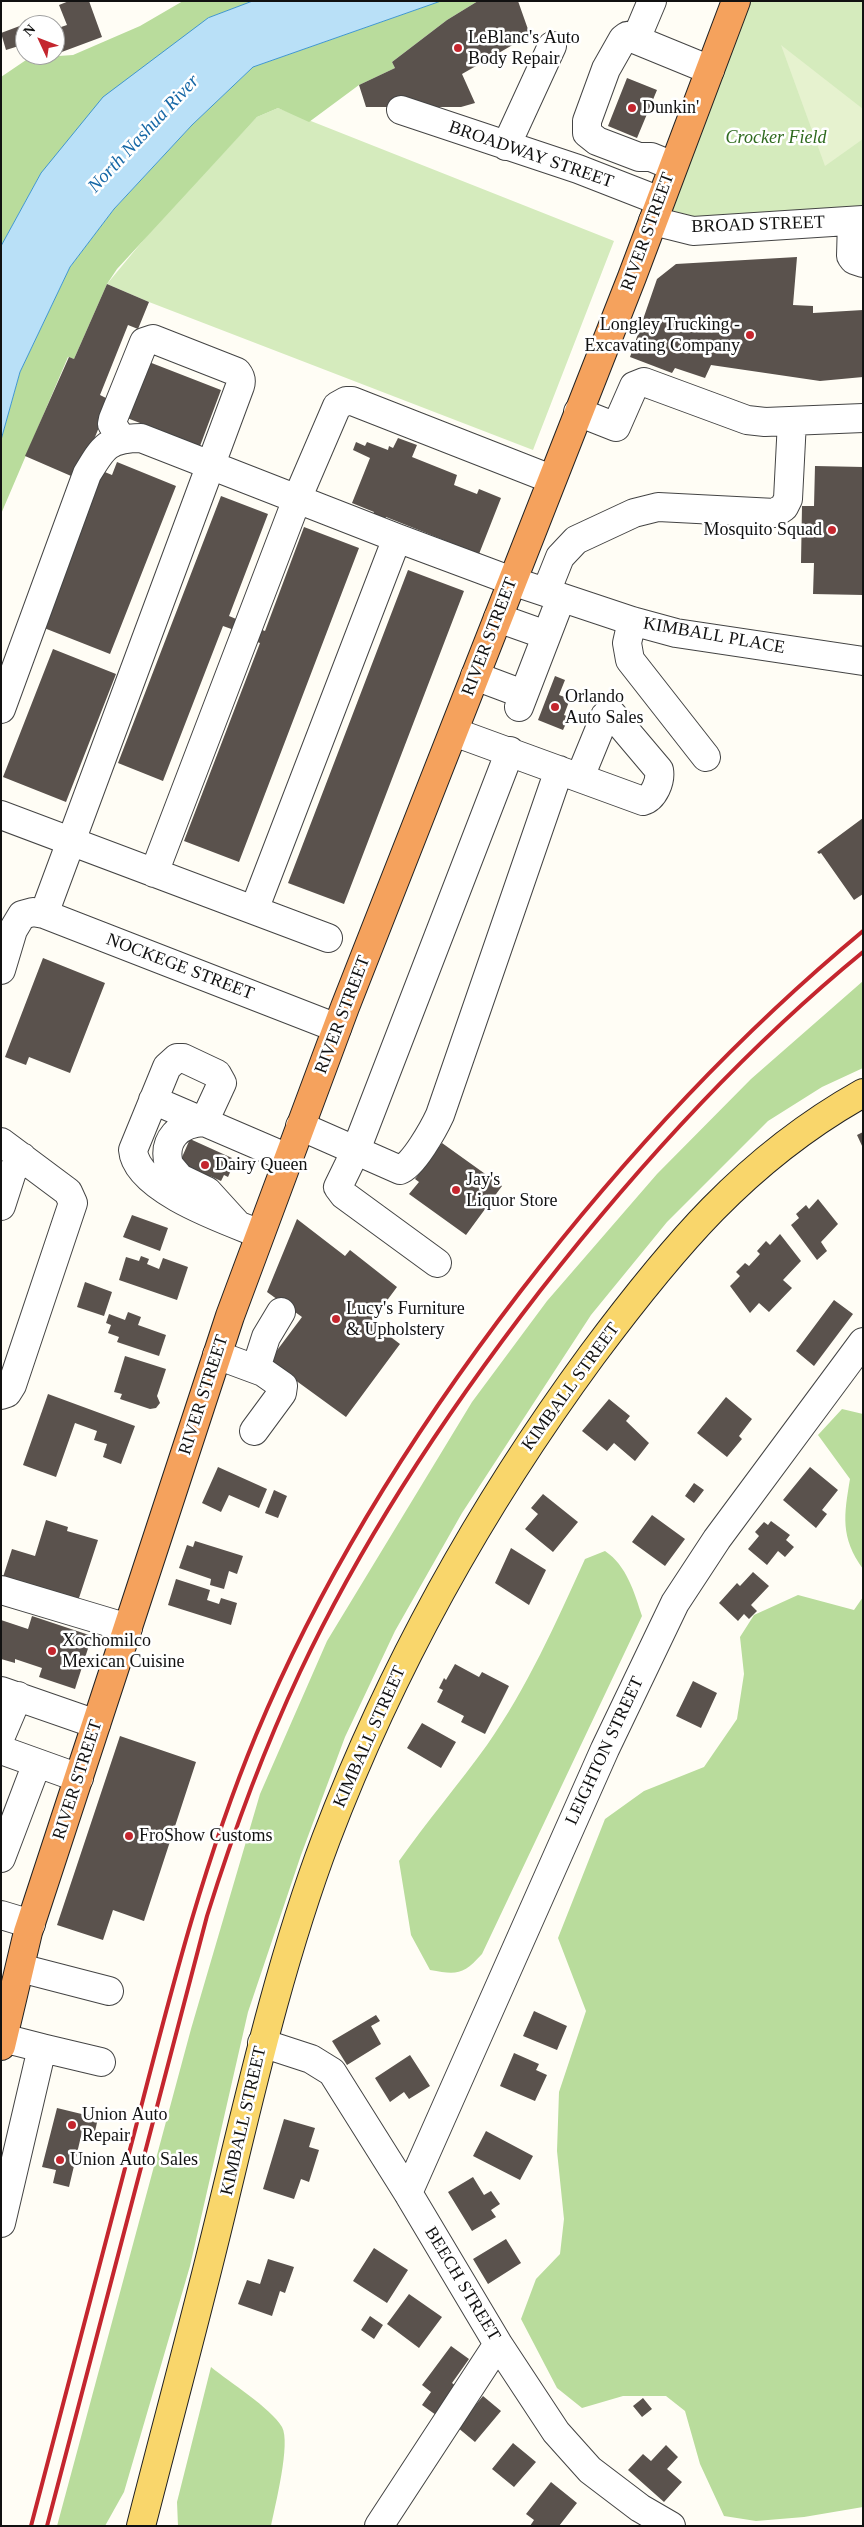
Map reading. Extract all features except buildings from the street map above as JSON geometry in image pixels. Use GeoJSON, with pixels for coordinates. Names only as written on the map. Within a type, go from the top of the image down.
{"type":"FeatureCollection","features":[{"type":"Feature","properties":{"kind":"highway","name":"RIVER STREET"},"geometry":{"type":"LineString","coordinates":[[2,2042],[30,1924],[217,1355],[248,1229],[288,1158],[337,1028],[657,211],[662,162],[710,70],[736,1]]}},
{"type":"Feature","properties":{"kind":"main road","name":"KIMBALL STREET"},"geometry":{"type":"LineString","coordinates":[[140,2526],[224,2202],[262,2043],[308,1890],[360,1757],[414,1641],[489,1506],[546,1420],[613,1327],[711,1209],[778,1148],[829,1112],[863,1093]]}},
{"type":"Feature","properties":{"kind":"street"},"geometry":{"type":"LineString","coordinates":[[652,1],[628,44],[600,126],[606,132],[641,148],[662,162]]}},
{"type":"Feature","properties":{"kind":"street"},"geometry":{"type":"LineString","coordinates":[[628,44],[710,70]]}},
{"type":"Feature","properties":{"kind":"street"},"geometry":{"type":"LineString","coordinates":[[628,44],[606,69],[587,121],[587,133],[592,139],[638,157],[662,162]]}},
{"type":"Feature","properties":{"kind":"street"},"geometry":{"type":"LineString","coordinates":[[506,146],[552,46]]}},
{"type":"Feature","properties":{"kind":"street","name":"BROADWAY STREET"},"geometry":{"type":"LineString","coordinates":[[401,110],[580,170],[657,211]]}},
{"type":"Feature","properties":{"kind":"street"},"geometry":{"type":"LineString","coordinates":[[580,170],[592,139]]}},
{"type":"Feature","properties":{"kind":"street","name":"BROAD STREET"},"geometry":{"type":"LineString","coordinates":[[657,211],[693,231],[857,220]]}},
{"type":"Feature","properties":{"kind":"street"},"geometry":{"type":"LineString","coordinates":[[857,220],[851,256],[854,260],[863,263]]}},
{"type":"Feature","properties":{"kind":"street"},"geometry":{"type":"LineString","coordinates":[[1,709],[88,474],[99,454],[121,438],[112,424],[144,342],[153,339],[237,372],[242,379],[70,841],[22,911],[12,930],[1,970]]}},
{"type":"Feature","properties":{"kind":"street"},"geometry":{"type":"LineString","coordinates":[[578,412],[616,427],[634,386],[644,382],[747,420],[792,421],[863,418]]}},
{"type":"Feature","properties":{"kind":"street"},"geometry":{"type":"LineString","coordinates":[[154,873],[297,499],[336,406],[346,401],[352,401],[551,479]]}},
{"type":"Feature","properties":{"kind":"street"},"geometry":{"type":"LineString","coordinates":[[475,676],[521,701],[546,634],[560,557],[576,540],[634,513],[658,508],[775,513],[784,507],[788,498],[792,421]]}},
{"type":"Feature","properties":{"kind":"street","name":"KIMBALL PLACE"},"geometry":{"type":"LineString","coordinates":[[121,438],[141,438],[512,581],[632,621],[676,633],[863,661]]}},
{"type":"Feature","properties":{"kind":"street"},"geometry":{"type":"LineString","coordinates":[[254,910],[397,538]]}},
{"type":"Feature","properties":{"kind":"street"},"geometry":{"type":"LineString","coordinates":[[498,618],[546,634]]}},
{"type":"Feature","properties":{"kind":"street"},"geometry":{"type":"LineString","coordinates":[[632,621],[627,643],[630,660],[706,757]]}},
{"type":"Feature","properties":{"kind":"street"},"geometry":{"type":"LineString","coordinates":[[300,1126],[400,1170],[403,1169],[435,1126],[570,773],[454,732]]}},
{"type":"Feature","properties":{"kind":"street"},"geometry":{"type":"LineString","coordinates":[[437,1263],[340,1192],[338,1188],[356,1150],[510,752]]}},
{"type":"Feature","properties":{"kind":"street"},"geometry":{"type":"LineString","coordinates":[[1,815],[328,938]]}},
{"type":"Feature","properties":{"kind":"street","name":"NOCKEGE STREET"},"geometry":{"type":"LineString","coordinates":[[22,911],[337,1028]]}},
{"type":"Feature","properties":{"kind":"street"},"geometry":{"type":"LineString","coordinates":[[204,1122],[222,1083],[217,1074],[183,1058],[173,1060],[167,1067],[133,1150],[137,1163],[148,1176],[166,1191],[183,1201],[248,1229]]}},
{"type":"Feature","properties":{"kind":"street"},"geometry":{"type":"LineString","coordinates":[[153,1100],[288,1158]]}},
{"type":"Feature","properties":{"kind":"street"},"geometry":{"type":"LineString","coordinates":[[204,1122],[185,1125],[174,1134],[169,1141],[169,1165],[180,1178],[207,1191],[248,1229]]}},
{"type":"Feature","properties":{"kind":"street"},"geometry":{"type":"LineString","coordinates":[[1,1206],[12,1172],[12,1150]]}},
{"type":"Feature","properties":{"kind":"street"},"geometry":{"type":"LineString","coordinates":[[1,1395],[7,1393],[12,1385],[72,1203],[68,1192],[12,1150]]}},
{"type":"Feature","properties":{"kind":"street"},"geometry":{"type":"LineString","coordinates":[[256,1368],[266,1337],[281,1312]]}},
{"type":"Feature","properties":{"kind":"street","name":"LEIGHTON STREET"},"geometry":{"type":"LineString","coordinates":[[408,2194],[605,1749],[676,1603],[717,1540],[863,1342]]}},
{"type":"Feature","properties":{"kind":"street"},"geometry":{"type":"LineString","coordinates":[[217,1355],[256,1368],[283,1386],[283,1390],[254,1431]]}},
{"type":"Feature","properties":{"kind":"street"},"geometry":{"type":"LineString","coordinates":[[1,1590],[128,1628]]}},
{"type":"Feature","properties":{"kind":"street"},"geometry":{"type":"LineString","coordinates":[[1,1736],[10,1694],[96,1724]]}},
{"type":"Feature","properties":{"kind":"street"},"geometry":{"type":"LineString","coordinates":[[1,1750],[79,1778]]}},
{"type":"Feature","properties":{"kind":"street"},"geometry":{"type":"LineString","coordinates":[[1,1858],[37,1763]]}},
{"type":"Feature","properties":{"kind":"street"},"geometry":{"type":"LineString","coordinates":[[1,1915],[30,1924]]}},
{"type":"Feature","properties":{"kind":"street"},"geometry":{"type":"LineString","coordinates":[[20,1968],[109,1991]]}},
{"type":"Feature","properties":{"kind":"street"},"geometry":{"type":"LineString","coordinates":[[2,2042],[42,2048],[100,2062]]}},
{"type":"Feature","properties":{"kind":"street","name":"BEECH STREET"},"geometry":{"type":"LineString","coordinates":[[262,2043],[311,2060],[332,2072],[498,2344],[556,2432],[579,2460],[640,2508],[671,2526]]}},
{"type":"Feature","properties":{"kind":"street"},"geometry":{"type":"LineString","coordinates":[[1,2223],[13,2119],[42,2048]]}},
{"type":"Feature","properties":{"kind":"street"},"geometry":{"type":"LineString","coordinates":[[379,2526],[498,2344]]}},
{"type":"Feature","properties":{"kind":"green space"},"geometry":{"type":"Polygon","coordinates":[[[183,1],[253,1],[208,18],[41,173],[1,246],[1,77],[19,65],[65,65],[65,56],[73,55],[140,26],[183,1]]]}},
{"type":"Feature","properties":{"kind":"green space"},"geometry":{"type":"Polygon","coordinates":[[[441,1],[478,1],[447,20],[392,62],[395,68],[359,85],[309,122],[278,108],[257,117],[117,269],[107,284],[74,359],[68,357],[1,514],[1,440],[20,372],[70,267],[114,209],[192,125],[253,67],[441,1]]]}},
{"type":"Feature","properties":{"kind":"green space","name":"Crocker Field"},"geometry":{"type":"Polygon","coordinates":[[[736,1],[863,1],[863,220],[653,221],[736,1]]]}},
{"type":"Feature","properties":{"kind":"green space"},"geometry":{"type":"Polygon","coordinates":[[[781,45],[863,109],[863,139],[825,166],[781,45]]]}},
{"type":"Feature","properties":{"kind":"green space"},"geometry":{"type":"Polygon","coordinates":[[[278,108],[614,241],[533,450],[149,302],[107,284],[160,220],[257,117],[278,108]]]}},
{"type":"Feature","properties":{"kind":"green space"},"geometry":{"type":"Polygon","coordinates":[[[863,981],[863,1068],[822,1087],[768,1121],[667,1222],[591,1315],[462,1513],[395,1631],[345,1737],[301,1855],[248,2012],[190,2266],[124,2492],[105,2526],[57,2526],[191,2029],[260,1794],[327,1641],[472,1402],[547,1301],[657,1174],[751,1079],[863,981]]]}},
{"type":"Feature","properties":{"kind":"green space"},"geometry":{"type":"Polygon","coordinates":[[[842,1409],[863,1414],[863,1569],[850,1546],[847,1536],[845,1515],[850,1479],[818,1435],[842,1409]]]}},
{"type":"Feature","properties":{"kind":"green space"},"geometry":{"type":"Polygon","coordinates":[[[605,1551],[619,1564],[629,1580],[642,1616],[482,1954],[470,1966],[459,1972],[447,1973],[430,1970],[411,1935],[399,1861],[502,1723],[540,1655],[585,1559],[605,1551]]]}},
{"type":"Feature","properties":{"kind":"green space"},"geometry":{"type":"Polygon","coordinates":[[[798,1595],[854,1610],[863,1597],[863,2507],[804,2517],[756,2521],[724,2516],[700,2464],[685,2411],[666,2396],[623,2396],[582,2408],[557,2388],[521,2319],[536,2279],[560,2254],[564,2219],[557,2151],[559,2092],[586,2011],[558,1938],[605,1819],[644,1791],[704,1767],[737,1719],[744,1674],[740,1637],[754,1615],[798,1595]]]}},
{"type":"Feature","properties":{"kind":"green space"},"geometry":{"type":"Polygon","coordinates":[[[211,2367],[269,2412],[282,2427],[285,2446],[284,2460],[271,2526],[178,2526],[177,2502],[211,2367]]]}},
{"type":"Feature","properties":{"kind":"water","name":"North Nashua River"},"geometry":{"type":"Polygon","coordinates":[[[253,1],[441,1],[253,67],[192,125],[114,209],[70,267],[20,372],[1,440],[1,246],[41,173],[103,97],[208,18],[253,1]]]}},
{"type":"Feature","properties":{"kind":"railway"},"geometry":{"type":"LineString","coordinates":[[31,2526],[164,2019],[205,1876],[256,1735],[310,1618],[373,1505],[408,1450],[481,1344],[558,1243],[639,1148],[724,1058],[769,1014],[863,931]]}},
{"type":"Feature","properties":{"kind":"railway"},"geometry":{"type":"LineString","coordinates":[[47,2526],[207,1916],[227,1854],[261,1762],[286,1702],[325,1621],[409,1475],[506,1336],[576,1245],[652,1156],[733,1070],[775,1029],[863,952]]}},
{"type":"Feature","properties":{"kind":"place","name":"LeBlanc's Auto Body Repair"},"geometry":{"type":"Point","coordinates":[458,48]}},
{"type":"Feature","properties":{"kind":"place","name":"Dunkin'"},"geometry":{"type":"Point","coordinates":[632,108]}},
{"type":"Feature","properties":{"kind":"place","name":"Longley Trucking - Excavating Company"},"geometry":{"type":"Point","coordinates":[750,335]}},
{"type":"Feature","properties":{"kind":"place","name":"Mosquito Squad"},"geometry":{"type":"Point","coordinates":[832,530]}},
{"type":"Feature","properties":{"kind":"place","name":"Orlando Auto Sales"},"geometry":{"type":"Point","coordinates":[555,707]}},
{"type":"Feature","properties":{"kind":"place","name":"Dairy Queen"},"geometry":{"type":"Point","coordinates":[205,1165]}},
{"type":"Feature","properties":{"kind":"place","name":"Jay's Liquor Store"},"geometry":{"type":"Point","coordinates":[456,1190]}},
{"type":"Feature","properties":{"kind":"place","name":"Lucy's Furniture & Upholstery"},"geometry":{"type":"Point","coordinates":[336,1319]}},
{"type":"Feature","properties":{"kind":"place","name":"Xochomilco Mexican Cuisine"},"geometry":{"type":"Point","coordinates":[52,1651]}},
{"type":"Feature","properties":{"kind":"place","name":"FroShow Customs"},"geometry":{"type":"Point","coordinates":[129,1836]}},
{"type":"Feature","properties":{"kind":"place","name":"Union Auto Repair"},"geometry":{"type":"Point","coordinates":[72,2125]}},
{"type":"Feature","properties":{"kind":"place","name":"Union Auto Sales"},"geometry":{"type":"Point","coordinates":[60,2160]}}]}
